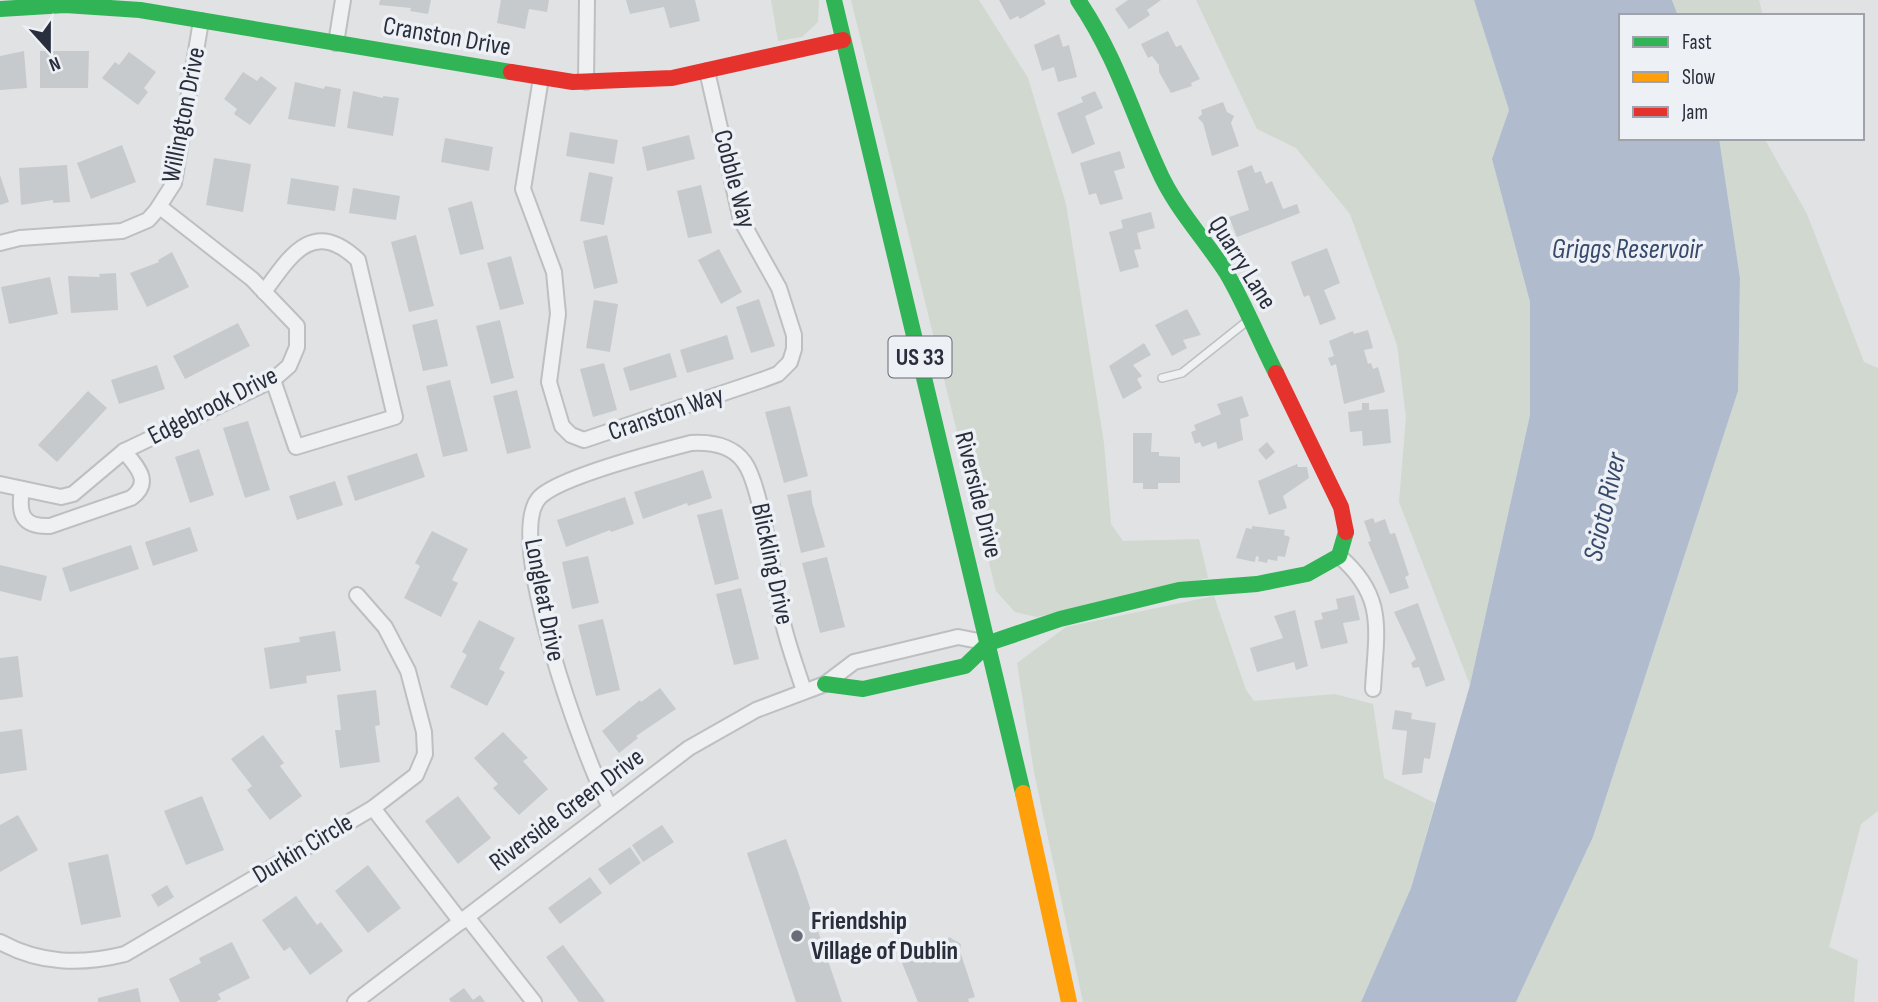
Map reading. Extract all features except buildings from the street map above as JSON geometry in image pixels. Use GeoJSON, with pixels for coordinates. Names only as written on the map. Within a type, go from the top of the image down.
{"type":"FeatureCollection","features":[{"type":"Feature","properties":{"kind":"street"},"geometry":{"type":"LineString","coordinates":[[336,43],[343,0]]}},
{"type":"Feature","properties":{"kind":"street"},"geometry":{"type":"LineString","coordinates":[[586,82],[587,0]]}},
{"type":"Feature","properties":{"kind":"street","name":"Riverside Drive"},"geometry":{"type":"LineString","coordinates":[[834,0],[989,643],[1069,1002]]}},
{"type":"Feature","properties":{"kind":"street","name":"Quarry Lane"},"geometry":{"type":"LineString","coordinates":[[1078,0],[1099,32],[1124,81],[1158,170],[1180,211],[1226,273],[1341,508],[1346,532],[1339,556]]}},
{"type":"Feature","properties":{"kind":"street","name":"Cranston Drive"},"geometry":{"type":"LineString","coordinates":[[0,9],[100,3],[541,78],[586,82],[646,80],[707,71],[843,40]]}},
{"type":"Feature","properties":{"kind":"street","name":"Willington Drive"},"geometry":{"type":"LineString","coordinates":[[0,243],[20,238],[122,231],[148,220],[160,207],[173,183],[201,20]]}},
{"type":"Feature","properties":{"kind":"street","name":"Cobble Way"},"geometry":{"type":"LineString","coordinates":[[707,71],[741,220],[779,288],[793,335],[794,349],[790,362]]}},
{"type":"Feature","properties":{"kind":"street","name":"Cranston Way"},"geometry":{"type":"LineString","coordinates":[[541,78],[523,189],[554,272],[558,314],[549,382],[562,426],[571,435],[584,440],[597,438],[778,374],[790,362]]}},
{"type":"Feature","properties":{"kind":"street","name":"Edgebrook Drive"},"geometry":{"type":"LineString","coordinates":[[0,484],[61,497],[74,494],[124,451],[273,380],[289,366],[297,347],[297,326],[264,292],[160,207]]}},
{"type":"Feature","properties":{"kind":"street"},"geometry":{"type":"LineString","coordinates":[[264,292],[294,250],[313,243],[330,242],[352,254],[358,260],[395,416],[296,447],[273,380]]}},
{"type":"Feature","properties":{"kind":"street","name":"Longleat Drive"},"geometry":{"type":"LineString","coordinates":[[610,807],[593,776],[575,728],[552,650],[531,559],[529,529],[532,512],[540,496],[578,478],[691,443],[708,442],[724,447]]}},
{"type":"Feature","properties":{"kind":"street","name":"Blickling Drive"},"geometry":{"type":"LineString","coordinates":[[724,447],[744,460],[754,481],[781,617],[803,691]]}},
{"type":"Feature","properties":{"kind":"street","name":"Edgebrook Drive"},"geometry":{"type":"LineString","coordinates":[[22,489],[19,507],[25,520],[37,526],[50,526],[131,498],[139,492],[143,483],[142,472],[124,451]]}},
{"type":"Feature","properties":{"kind":"street"},"geometry":{"type":"LineString","coordinates":[[989,643],[1060,619],[1179,590],[1284,580],[1325,566],[1339,556],[1364,580],[1377,620],[1373,689]]}},
{"type":"Feature","properties":{"kind":"street","name":"Durkin Circle"},"geometry":{"type":"LineString","coordinates":[[0,942],[45,960],[99,961],[125,954],[373,808],[416,775],[425,754],[424,732],[408,671],[397,645],[357,595]]}},
{"type":"Feature","properties":{"kind":"street","name":"Riverside Green Drive"},"geometry":{"type":"LineString","coordinates":[[355,1002],[689,748],[755,710],[825,684],[854,662],[958,637],[989,643]]}},
{"type":"Feature","properties":{"kind":"street","name":"Riverside Green Drive"},"geometry":{"type":"LineString","coordinates":[[825,684],[863,689],[965,666],[989,643]]}},
{"type":"Feature","properties":{"kind":"street"},"geometry":{"type":"LineString","coordinates":[[373,808],[534,1002]]}},
{"type":"Feature","properties":{"kind":"lane"},"geometry":{"type":"LineString","coordinates":[[1162,378],[1182,373],[1250,320]]}},
{"type":"Feature","properties":{"kind":"shaded area"},"geometry":{"type":"Polygon","coordinates":[[[771,0],[819,0],[818,22],[802,37],[778,41],[771,0]]]}},
{"type":"Feature","properties":{"kind":"shaded area"},"geometry":{"type":"Polygon","coordinates":[[[851,0],[979,0],[1028,78],[1066,204],[1104,443],[1111,524],[1123,541],[1199,539],[1208,578],[1037,617],[1015,612],[996,591],[851,0]]]}},
{"type":"Feature","properties":{"kind":"shaded area"},"geometry":{"type":"Polygon","coordinates":[[[1196,0],[1474,0],[1509,110],[1492,159],[1530,302],[1530,415],[1470,685],[1399,502],[1406,417],[1397,345],[1350,214],[1296,148],[1257,129],[1196,0]]]}},
{"type":"Feature","properties":{"kind":"shaded area"},"geometry":{"type":"Polygon","coordinates":[[[1672,0],[1759,0],[1762,14],[1677,14],[1672,0]]]}},
{"type":"Feature","properties":{"kind":"shaded area"},"geometry":{"type":"Polygon","coordinates":[[[1719,140],[1765,140],[1807,214],[1864,362],[1878,368],[1878,811],[1861,824],[1829,947],[1858,960],[1854,1002],[1516,1002],[1593,837],[1738,391],[1740,278],[1719,140]]]}},
{"type":"Feature","properties":{"kind":"shaded area"},"geometry":{"type":"Polygon","coordinates":[[[1214,596],[1246,690],[1254,701],[1335,694],[1373,704],[1384,778],[1435,803],[1411,888],[1361,1002],[1083,1002],[1034,772],[1017,663],[1066,627],[1214,596]]]}},
{"type":"Feature","properties":{"kind":"water","name":"Griggs Reservoir"},"geometry":{"type":"Polygon","coordinates":[[[1474,0],[1672,0],[1677,14],[1619,14],[1619,140],[1719,140],[1740,278],[1738,391],[1593,837],[1516,1002],[1361,1002],[1411,888],[1470,685],[1530,415],[1530,302],[1492,159],[1509,110],[1474,0]]]}},
{"type":"Feature","properties":{"kind":"traffic: fast"},"geometry":{"type":"LineString","coordinates":[[834,0],[1023,793]]}},
{"type":"Feature","properties":{"kind":"traffic: fast"},"geometry":{"type":"LineString","coordinates":[[1078,0],[1113,63],[1165,183],[1226,272],[1276,373]]}},
{"type":"Feature","properties":{"kind":"traffic: fast"},"geometry":{"type":"LineString","coordinates":[[0,9],[65,5],[140,10],[511,72]]}},
{"type":"Feature","properties":{"kind":"traffic: fast"},"geometry":{"type":"LineString","coordinates":[[825,684],[863,689],[965,666],[989,643],[1060,619],[1179,590],[1257,584],[1307,574],[1339,556],[1346,532]]}},
{"type":"Feature","properties":{"kind":"traffic: slow"},"geometry":{"type":"LineString","coordinates":[[1023,793],[1069,1002]]}},
{"type":"Feature","properties":{"kind":"traffic: jam"},"geometry":{"type":"LineString","coordinates":[[511,72],[573,82],[672,78],[843,40]]}},
{"type":"Feature","properties":{"kind":"traffic: jam"},"geometry":{"type":"LineString","coordinates":[[1276,373],[1341,507],[1346,532]]}},
{"type":"Feature","properties":{"kind":"place","name":"Friendship Village of Dublin"},"geometry":{"type":"Point","coordinates":[797,936]}},
{"type":"Feature","properties":{"kind":"water label","name":"Scioto River"},"geometry":{"type":"Point","coordinates":[1605,507]}}]}
